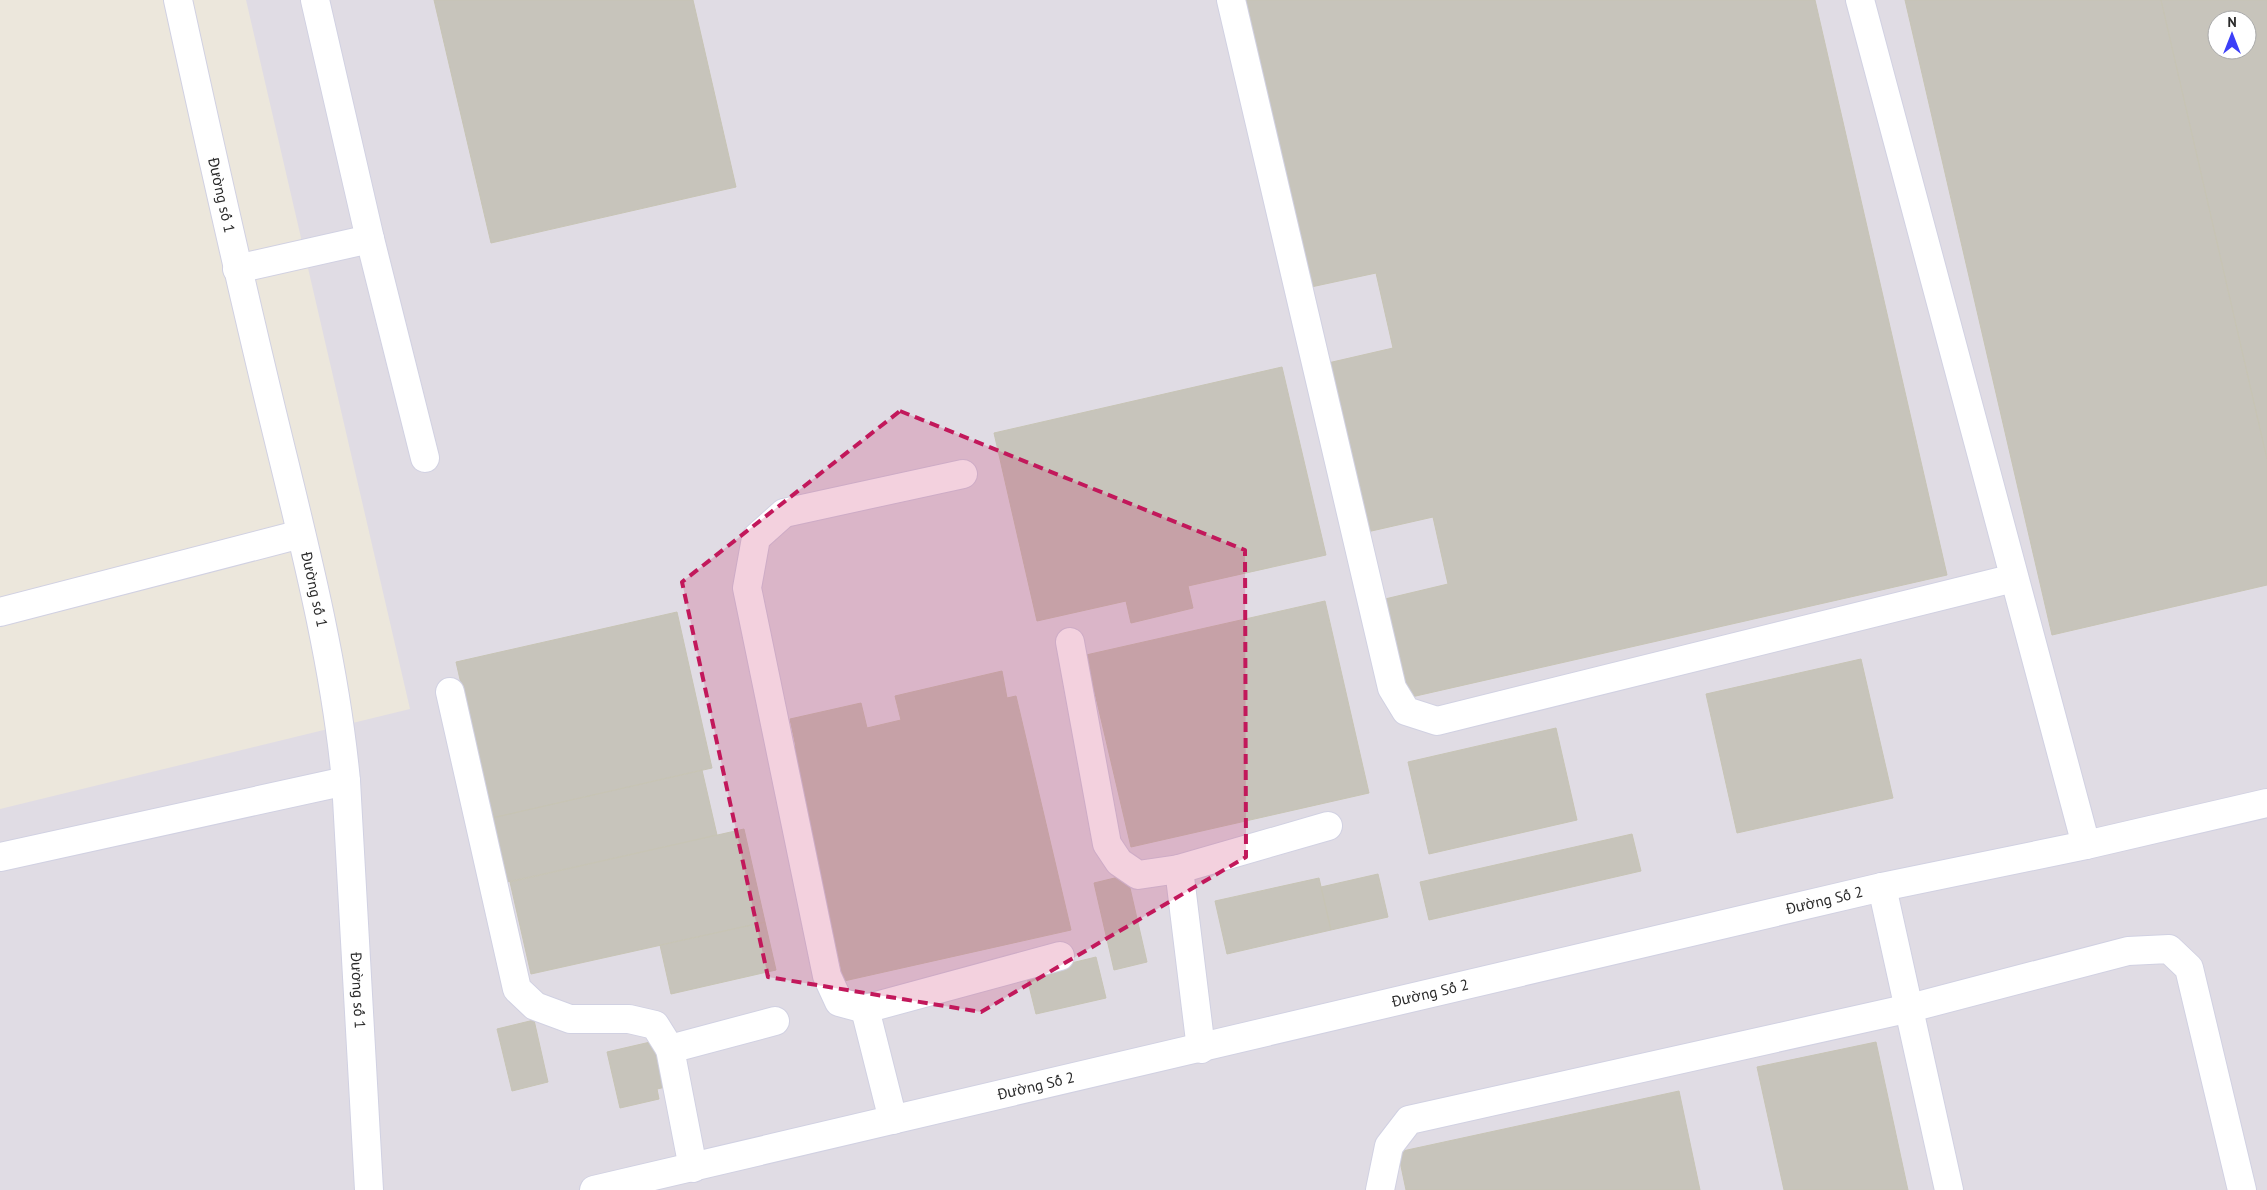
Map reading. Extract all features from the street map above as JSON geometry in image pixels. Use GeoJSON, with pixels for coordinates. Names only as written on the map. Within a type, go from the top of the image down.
{"type":"FeatureCollection","features":[{"type":"Feature","properties":{"kind":"street","name":"Đường số 1"},"geometry":{"type":"LineString","coordinates":[[178,0],[237,269],[302,534],[340,719],[346,782],[369,1190]]}},
{"type":"Feature","properties":{"kind":"street"},"geometry":{"type":"LineString","coordinates":[[315,0],[370,239],[425,458]]}},
{"type":"Feature","properties":{"kind":"street"},"geometry":{"type":"LineString","coordinates":[[1231,0],[1392,688],[1406,711],[1437,720],[2014,578]]}},
{"type":"Feature","properties":{"kind":"street"},"geometry":{"type":"LineString","coordinates":[[1860,0],[2086,845]]}},
{"type":"Feature","properties":{"kind":"street"},"geometry":{"type":"LineString","coordinates":[[237,269],[370,239]]}},
{"type":"Feature","properties":{"kind":"street"},"geometry":{"type":"LineString","coordinates":[[963,474],[784,513],[756,538],[747,588],[827,976],[839,1002],[865,1009],[1060,956]]}},
{"type":"Feature","properties":{"kind":"street"},"geometry":{"type":"LineString","coordinates":[[0,612],[302,534]]}},
{"type":"Feature","properties":{"kind":"street"},"geometry":{"type":"LineString","coordinates":[[1070,642],[1107,844],[1119,862],[1138,875],[1178,869],[1328,826]]}},
{"type":"Feature","properties":{"kind":"street"},"geometry":{"type":"LineString","coordinates":[[450,692],[517,989],[535,1006],[570,1020],[629,1020],[655,1025],[670,1049],[693,1168]]}},
{"type":"Feature","properties":{"kind":"street"},"geometry":{"type":"LineString","coordinates":[[0,857],[346,782]]}},
{"type":"Feature","properties":{"kind":"street","name":"Đường Số 2"},"geometry":{"type":"LineString","coordinates":[[594,1190],[1201,1049],[1882,887],[2086,845],[2267,803]]}},
{"type":"Feature","properties":{"kind":"street"},"geometry":{"type":"LineString","coordinates":[[1178,869],[1201,1049]]}},
{"type":"Feature","properties":{"kind":"street"},"geometry":{"type":"LineString","coordinates":[[1882,887],[1949,1190]]}},
{"type":"Feature","properties":{"kind":"street"},"geometry":{"type":"LineString","coordinates":[[1380,1190],[1389,1146],[1409,1120],[1910,1008],[2128,951],[2169,949],[2188,968],[2242,1190]]}},
{"type":"Feature","properties":{"kind":"street"},"geometry":{"type":"LineString","coordinates":[[865,1009],[893,1120]]}},
{"type":"Feature","properties":{"kind":"street"},"geometry":{"type":"LineString","coordinates":[[670,1049],[775,1021]]}},
{"type":"Feature","properties":{"kind":"highlighted area"},"geometry":{"type":"Polygon","coordinates":[[[900,411],[1245,550],[1246,857],[981,1012],[768,977],[682,582],[900,411]]]}},
{"type":"Feature","properties":{"kind":"shaded area"},"geometry":{"type":"Polygon","coordinates":[[[246,0],[2267,0],[2267,1190],[0,1190],[0,809],[410,709],[246,0]]]}},
{"type":"Feature","properties":{"kind":"building"},"geometry":{"type":"Polygon","coordinates":[[[434,0],[693,0],[736,187],[491,243],[434,0]]]}},
{"type":"Feature","properties":{"kind":"building"},"geometry":{"type":"Polygon","coordinates":[[[1245,0],[1815,0],[1947,575],[1407,698],[1385,599],[1448,584],[1433,517],[1367,532],[1328,363],[1393,348],[1376,273],[1311,287],[1245,0]]]}},
{"type":"Feature","properties":{"kind":"building"},"geometry":{"type":"Polygon","coordinates":[[[1905,0],[2161,0],[2267,459],[2267,585],[2052,635],[1905,0]]]}},
{"type":"Feature","properties":{"kind":"building"},"geometry":{"type":"Polygon","coordinates":[[[2161,0],[2267,0],[2267,459],[2161,0]]]}},
{"type":"Feature","properties":{"kind":"building"},"geometry":{"type":"Polygon","coordinates":[[[1282,367],[1326,555],[1188,586],[1193,608],[1131,623],[1126,601],[1037,621],[994,433],[1282,367]]]}},
{"type":"Feature","properties":{"kind":"building"},"geometry":{"type":"Polygon","coordinates":[[[1325,601],[1369,793],[1131,847],[1086,655],[1325,601]]]}},
{"type":"Feature","properties":{"kind":"building"},"geometry":{"type":"Polygon","coordinates":[[[677,612],[712,768],[492,818],[456,662],[677,612]]]}},
{"type":"Feature","properties":{"kind":"building"},"geometry":{"type":"Polygon","coordinates":[[[1861,659],[1893,798],[1737,833],[1706,694],[1861,659]]]}},
{"type":"Feature","properties":{"kind":"building"},"geometry":{"type":"Polygon","coordinates":[[[1002,671],[1007,698],[1016,696],[1071,930],[844,981],[790,748],[796,747],[790,719],[861,703],[867,728],[901,720],[895,696],[1002,671]]]}},
{"type":"Feature","properties":{"kind":"building"},"geometry":{"type":"Polygon","coordinates":[[[1556,728],[1577,820],[1429,854],[1408,762],[1556,728]]]}},
{"type":"Feature","properties":{"kind":"building"},"geometry":{"type":"Polygon","coordinates":[[[702,770],[717,835],[507,882],[492,818],[702,770]]]}},
{"type":"Feature","properties":{"kind":"building"},"geometry":{"type":"Polygon","coordinates":[[[744,829],[765,922],[531,974],[510,882],[744,829]]]}},
{"type":"Feature","properties":{"kind":"building"},"geometry":{"type":"Polygon","coordinates":[[[1632,834],[1641,871],[1429,920],[1420,882],[1632,834]]]}},
{"type":"Feature","properties":{"kind":"building"},"geometry":{"type":"Polygon","coordinates":[[[1378,874],[1388,917],[1331,930],[1321,887],[1378,874]]]}},
{"type":"Feature","properties":{"kind":"building"},"geometry":{"type":"Polygon","coordinates":[[[1127,875],[1147,962],[1114,970],[1094,883],[1127,875]]]}},
{"type":"Feature","properties":{"kind":"building"},"geometry":{"type":"Polygon","coordinates":[[[1319,878],[1331,930],[1227,954],[1215,901],[1319,878]]]}},
{"type":"Feature","properties":{"kind":"building"},"geometry":{"type":"Polygon","coordinates":[[[765,922],[776,970],[671,994],[660,945],[765,922]]]}},
{"type":"Feature","properties":{"kind":"building"},"geometry":{"type":"Polygon","coordinates":[[[1096,957],[1106,998],[1036,1014],[1026,974],[1096,957]]]}},
{"type":"Feature","properties":{"kind":"building"},"geometry":{"type":"Polygon","coordinates":[[[534,1020],[548,1082],[512,1091],[497,1029],[534,1020]]]}},
{"type":"Feature","properties":{"kind":"building"},"geometry":{"type":"Polygon","coordinates":[[[659,1040],[670,1086],[657,1089],[659,1099],[620,1108],[607,1052],[659,1040]]]}},
{"type":"Feature","properties":{"kind":"building"},"geometry":{"type":"Polygon","coordinates":[[[1876,1042],[1908,1190],[1784,1190],[1757,1067],[1876,1042]]]}},
{"type":"Feature","properties":{"kind":"building"},"geometry":{"type":"Polygon","coordinates":[[[1679,1091],[1700,1190],[1406,1190],[1398,1152],[1679,1091]]]}}]}
